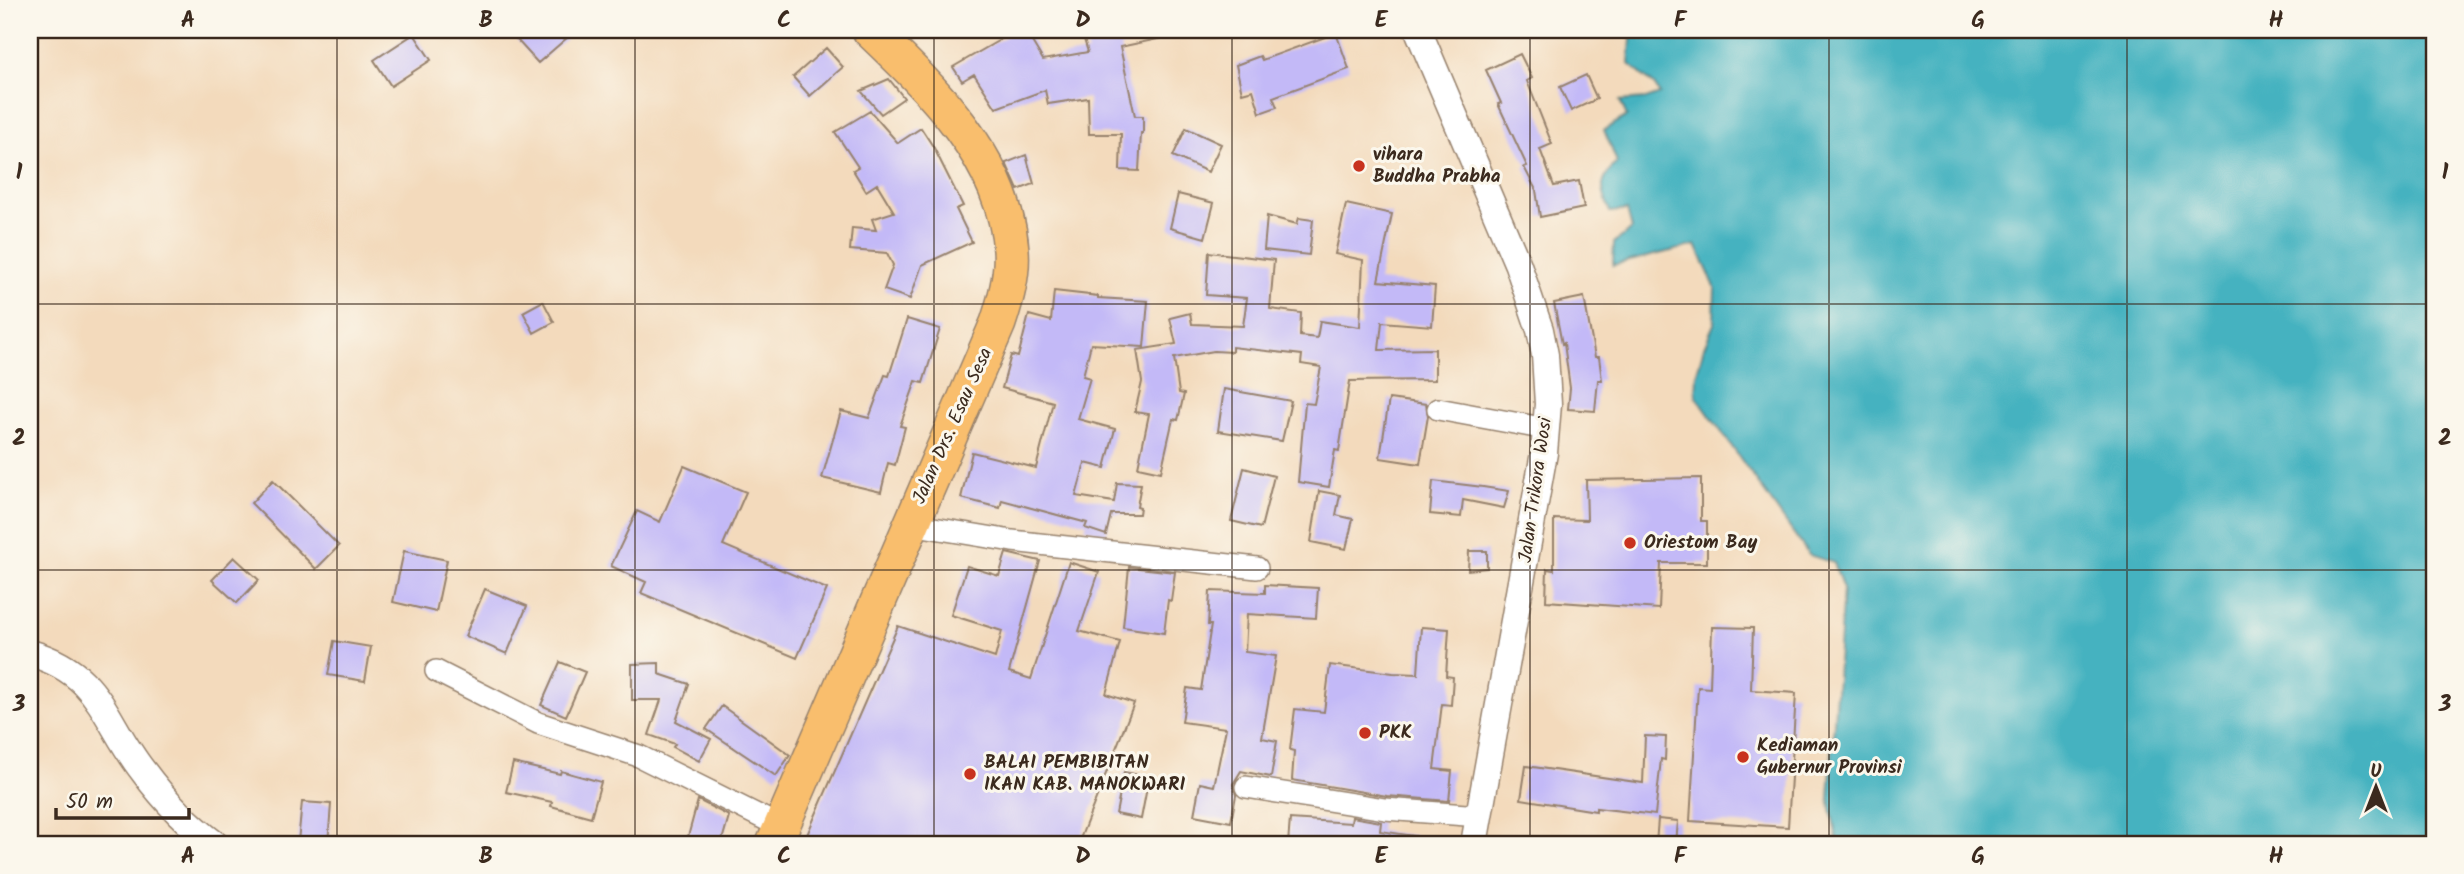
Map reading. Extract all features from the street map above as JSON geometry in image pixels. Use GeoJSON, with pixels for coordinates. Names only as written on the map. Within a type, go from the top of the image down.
{"type":"FeatureCollection","features":[{"type":"Feature","properties":{"kind":"highway","name":"Jalan Drs. Esau Sesa"},"geometry":{"type":"LineString","coordinates":[[777,836],[998,323],[1008,286],[1011,251],[997,192],[962,128],[937,96],[870,30]]}},
{"type":"Feature","properties":{"kind":"street","name":"Jalan Trikora Wosi"},"geometry":{"type":"LineString","coordinates":[[1418,30],[1518,265],[1540,330],[1545,355],[1547,429],[1531,535],[1474,844]]}},
{"type":"Feature","properties":{"kind":"street"},"geometry":{"type":"LineString","coordinates":[[1438,409],[1547,429]]}},
{"type":"Feature","properties":{"kind":"street"},"geometry":{"type":"LineString","coordinates":[[910,524],[1012,541],[1257,568]]}},
{"type":"Feature","properties":{"kind":"street"},"geometry":{"type":"LineString","coordinates":[[30,653],[68,668],[86,684],[142,771],[177,811],[215,844]]}},
{"type":"Feature","properties":{"kind":"street"},"geometry":{"type":"LineString","coordinates":[[436,671],[538,723],[639,756],[777,836]]}},
{"type":"Feature","properties":{"kind":"street"},"geometry":{"type":"LineString","coordinates":[[1246,787],[1377,808],[1480,816]]}},
{"type":"Feature","properties":{"kind":"water"},"geometry":{"type":"Polygon","coordinates":[[[1629,30],[2434,30],[2434,844],[1838,844],[1829,798],[1843,589],[1834,563],[1809,555],[1696,396],[1697,373],[1714,324],[1715,287],[1696,245],[1613,265],[1614,243],[1632,229],[1627,210],[1610,212],[1605,196],[1604,180],[1617,162],[1604,130],[1627,116],[1620,101],[1646,99],[1660,94],[1654,85],[1629,64],[1629,30]]]}},
{"type":"Feature","properties":{"kind":"building"},"geometry":{"type":"Polygon","coordinates":[[[508,30],[576,30],[538,63],[508,30]]]}},
{"type":"Feature","properties":{"kind":"building"},"geometry":{"type":"Polygon","coordinates":[[[1017,30],[1025,30],[1043,60],[1088,52],[1081,30],[1172,30],[1172,36],[1120,47],[1135,116],[1143,116],[1139,171],[1120,170],[1121,134],[1089,134],[1088,98],[1048,104],[1045,90],[996,108],[974,74],[962,81],[953,67],[1017,30]]]}},
{"type":"Feature","properties":{"kind":"building"},"geometry":{"type":"Polygon","coordinates":[[[1336,33],[1349,69],[1273,97],[1277,107],[1260,113],[1253,90],[1242,93],[1236,65],[1260,56],[1262,60],[1336,33]]]}},
{"type":"Feature","properties":{"kind":"building"},"geometry":{"type":"Polygon","coordinates":[[[414,34],[431,60],[391,86],[374,60],[414,34]]]}},
{"type":"Feature","properties":{"kind":"building"},"geometry":{"type":"Polygon","coordinates":[[[826,48],[843,67],[810,96],[793,77],[826,48]]]}},
{"type":"Feature","properties":{"kind":"building"},"geometry":{"type":"Polygon","coordinates":[[[1520,54],[1532,78],[1527,81],[1552,144],[1540,149],[1554,186],[1579,181],[1584,208],[1540,217],[1536,190],[1524,167],[1527,166],[1498,104],[1501,103],[1486,70],[1520,54]]]}},
{"type":"Feature","properties":{"kind":"building"},"geometry":{"type":"Polygon","coordinates":[[[1586,75],[1597,99],[1571,111],[1560,87],[1586,75]]]}},
{"type":"Feature","properties":{"kind":"building"},"geometry":{"type":"Polygon","coordinates":[[[889,79],[904,98],[881,114],[861,91],[889,79]]]}},
{"type":"Feature","properties":{"kind":"building"},"geometry":{"type":"Polygon","coordinates":[[[870,111],[898,143],[921,128],[963,206],[956,209],[972,242],[922,265],[910,299],[884,290],[893,265],[887,253],[850,250],[852,228],[876,230],[872,219],[894,212],[877,184],[866,191],[853,170],[858,167],[835,132],[870,111]]]}},
{"type":"Feature","properties":{"kind":"building"},"geometry":{"type":"Polygon","coordinates":[[[1186,128],[1221,144],[1208,172],[1173,156],[1186,128]]]}},
{"type":"Feature","properties":{"kind":"building"},"geometry":{"type":"Polygon","coordinates":[[[1026,155],[1034,184],[1018,190],[1006,163],[1026,155]]]}},
{"type":"Feature","properties":{"kind":"building"},"geometry":{"type":"Polygon","coordinates":[[[1178,194],[1214,203],[1205,238],[1170,228],[1178,194]]]}},
{"type":"Feature","properties":{"kind":"building"},"geometry":{"type":"Polygon","coordinates":[[[1346,204],[1392,214],[1378,281],[1435,286],[1432,326],[1382,322],[1379,350],[1435,349],[1435,380],[1350,381],[1339,451],[1335,450],[1329,487],[1298,482],[1305,403],[1314,404],[1321,367],[1301,364],[1302,355],[1232,347],[1232,352],[1214,351],[1174,358],[1179,393],[1184,394],[1178,420],[1173,419],[1161,472],[1138,467],[1149,414],[1135,412],[1142,382],[1137,350],[1176,344],[1170,318],[1190,313],[1192,324],[1243,326],[1247,298],[1206,295],[1209,252],[1274,260],[1270,309],[1301,313],[1300,336],[1317,338],[1320,321],[1360,327],[1363,260],[1335,254],[1346,204]]]}},
{"type":"Feature","properties":{"kind":"building"},"geometry":{"type":"Polygon","coordinates":[[[1267,216],[1297,224],[1299,218],[1313,220],[1309,255],[1264,250],[1267,216]]]}},
{"type":"Feature","properties":{"kind":"building"},"geometry":{"type":"Polygon","coordinates":[[[1054,291],[1098,298],[1148,301],[1144,347],[1091,344],[1083,376],[1090,378],[1078,419],[1115,429],[1105,468],[1085,463],[1076,496],[1114,502],[1117,483],[1141,484],[1137,506],[1140,507],[1139,514],[1111,514],[1106,535],[1085,528],[1087,523],[1002,500],[1000,508],[961,498],[972,452],[1036,468],[1053,402],[1002,388],[1011,355],[1018,357],[1029,315],[1051,321],[1054,291]]]}},
{"type":"Feature","properties":{"kind":"building"},"geometry":{"type":"Polygon","coordinates":[[[1584,297],[1602,380],[1598,380],[1595,411],[1568,409],[1570,388],[1564,343],[1562,344],[1554,303],[1584,297]]]}},
{"type":"Feature","properties":{"kind":"building"},"geometry":{"type":"Polygon","coordinates":[[[543,301],[554,322],[534,333],[523,312],[543,301]]]}},
{"type":"Feature","properties":{"kind":"building"},"geometry":{"type":"Polygon","coordinates":[[[907,319],[940,329],[923,383],[916,381],[900,426],[905,427],[895,465],[888,463],[881,492],[822,478],[841,411],[869,418],[885,375],[889,376],[907,319]]]}},
{"type":"Feature","properties":{"kind":"building"},"geometry":{"type":"Polygon","coordinates":[[[1224,389],[1291,401],[1282,441],[1218,431],[1224,389]]]}},
{"type":"Feature","properties":{"kind":"building"},"geometry":{"type":"Polygon","coordinates":[[[1389,399],[1426,404],[1428,416],[1420,464],[1380,458],[1389,399]]]}},
{"type":"Feature","properties":{"kind":"building"},"geometry":{"type":"Polygon","coordinates":[[[684,466],[746,492],[723,545],[827,589],[797,658],[641,593],[646,582],[611,566],[637,511],[660,522],[684,466]]]}},
{"type":"Feature","properties":{"kind":"building"},"geometry":{"type":"Polygon","coordinates":[[[1244,468],[1274,476],[1261,528],[1231,521],[1244,468]]]}},
{"type":"Feature","properties":{"kind":"building"},"geometry":{"type":"Polygon","coordinates":[[[1701,478],[1701,521],[1707,521],[1707,563],[1661,563],[1659,609],[1546,601],[1547,569],[1554,570],[1554,519],[1587,520],[1586,480],[1701,478]]]}},
{"type":"Feature","properties":{"kind":"building"},"geometry":{"type":"Polygon","coordinates":[[[273,480],[339,546],[316,569],[251,503],[273,480]]]}},
{"type":"Feature","properties":{"kind":"building"},"geometry":{"type":"Polygon","coordinates":[[[1433,481],[1509,491],[1504,508],[1463,500],[1461,517],[1430,514],[1433,481]]]}},
{"type":"Feature","properties":{"kind":"building"},"geometry":{"type":"Polygon","coordinates":[[[1319,491],[1340,495],[1336,515],[1353,519],[1346,549],[1311,542],[1319,491]]]}},
{"type":"Feature","properties":{"kind":"building"},"geometry":{"type":"Polygon","coordinates":[[[404,551],[447,560],[436,612],[393,602],[404,551]]]}},
{"type":"Feature","properties":{"kind":"building"},"geometry":{"type":"Polygon","coordinates":[[[1469,551],[1487,551],[1487,568],[1468,570],[1469,551]]]}},
{"type":"Feature","properties":{"kind":"building","name":"BALAI PEMBIBITAN IKAN KAB. MANOKWARI"},"geometry":{"type":"Polygon","coordinates":[[[1006,553],[1040,561],[1009,672],[1031,679],[1069,562],[1099,572],[1079,631],[1120,642],[1106,694],[1134,703],[1078,844],[803,844],[898,626],[995,658],[1002,631],[951,615],[967,566],[999,576],[1006,553]]]}},
{"type":"Feature","properties":{"kind":"building"},"geometry":{"type":"Polygon","coordinates":[[[234,557],[259,580],[237,603],[212,580],[234,557]]]}},
{"type":"Feature","properties":{"kind":"building"},"geometry":{"type":"Polygon","coordinates":[[[1129,567],[1175,572],[1164,633],[1123,627],[1129,567]]]}},
{"type":"Feature","properties":{"kind":"building"},"geometry":{"type":"Polygon","coordinates":[[[1265,585],[1318,588],[1316,618],[1247,614],[1245,652],[1276,656],[1262,738],[1277,741],[1271,777],[1241,771],[1233,784],[1236,795],[1231,822],[1194,815],[1200,783],[1214,786],[1226,728],[1182,722],[1187,688],[1201,690],[1211,625],[1208,625],[1210,591],[1265,593],[1265,585]]]}},
{"type":"Feature","properties":{"kind":"building"},"geometry":{"type":"Polygon","coordinates":[[[485,589],[527,606],[507,654],[465,636],[485,589]]]}},
{"type":"Feature","properties":{"kind":"building"},"geometry":{"type":"Polygon","coordinates":[[[1421,627],[1449,629],[1446,676],[1453,677],[1451,705],[1442,704],[1434,769],[1452,771],[1449,801],[1387,796],[1292,780],[1294,751],[1290,750],[1295,709],[1324,712],[1330,665],[1418,674],[1421,627]]]}},
{"type":"Feature","properties":{"kind":"building","name":"Kediaman Gubernur Provinsi"},"geometry":{"type":"Polygon","coordinates":[[[1712,627],[1753,628],[1751,690],[1796,693],[1788,827],[1690,821],[1698,687],[1710,688],[1712,627]]]}},
{"type":"Feature","properties":{"kind":"building"},"geometry":{"type":"Polygon","coordinates":[[[334,641],[371,647],[365,681],[328,675],[334,641]]]}},
{"type":"Feature","properties":{"kind":"building"},"geometry":{"type":"Polygon","coordinates":[[[560,662],[585,672],[566,716],[541,705],[560,662]]]}},
{"type":"Feature","properties":{"kind":"building"},"geometry":{"type":"Polygon","coordinates":[[[659,663],[659,674],[689,684],[676,721],[711,739],[699,761],[673,747],[675,744],[649,735],[661,700],[632,700],[632,664],[659,663]]]}},
{"type":"Feature","properties":{"kind":"building"},"geometry":{"type":"Polygon","coordinates":[[[722,706],[790,755],[776,776],[706,729],[722,706]]]}},
{"type":"Feature","properties":{"kind":"building"},"geometry":{"type":"Polygon","coordinates":[[[1645,736],[1666,737],[1665,760],[1661,759],[1655,815],[1596,808],[1596,811],[1521,799],[1526,766],[1643,783],[1645,736]]]}},
{"type":"Feature","properties":{"kind":"building"},"geometry":{"type":"Polygon","coordinates":[[[513,763],[560,774],[561,771],[601,782],[591,817],[551,806],[552,802],[506,792],[513,763]]]}},
{"type":"Feature","properties":{"kind":"building"},"geometry":{"type":"Polygon","coordinates":[[[1124,772],[1149,777],[1141,819],[1116,814],[1124,772]]]}},
{"type":"Feature","properties":{"kind":"building"},"geometry":{"type":"Polygon","coordinates":[[[698,800],[729,816],[721,844],[686,844],[698,800]]]}},
{"type":"Feature","properties":{"kind":"building"},"geometry":{"type":"Polygon","coordinates":[[[302,802],[331,804],[328,844],[298,842],[302,802]]]}},
{"type":"Feature","properties":{"kind":"building"},"geometry":{"type":"Polygon","coordinates":[[[1352,817],[1381,822],[1380,831],[1415,836],[1414,844],[1288,844],[1290,819],[1351,823],[1352,817]]]}},
{"type":"Feature","properties":{"kind":"building"},"geometry":{"type":"Polygon","coordinates":[[[1658,819],[1678,821],[1676,844],[1656,844],[1658,819]]]}},
{"type":"Feature","properties":{"kind":"place","name":"vihara Buddha Prabha"},"geometry":{"type":"Point","coordinates":[1359,166]}},
{"type":"Feature","properties":{"kind":"place","name":"Oriestom Bay"},"geometry":{"type":"Point","coordinates":[1630,543]}},
{"type":"Feature","properties":{"kind":"place","name":"PKK"},"geometry":{"type":"Point","coordinates":[1365,733]}},
{"type":"Feature","properties":{"kind":"place","name":"Kediaman Gubernur Provinsi"},"geometry":{"type":"Point","coordinates":[1743,757]}},
{"type":"Feature","properties":{"kind":"place","name":"BALAI PEMBIBITAN IKAN KAB. MANOKWARI"},"geometry":{"type":"Point","coordinates":[970,774]}}]}
